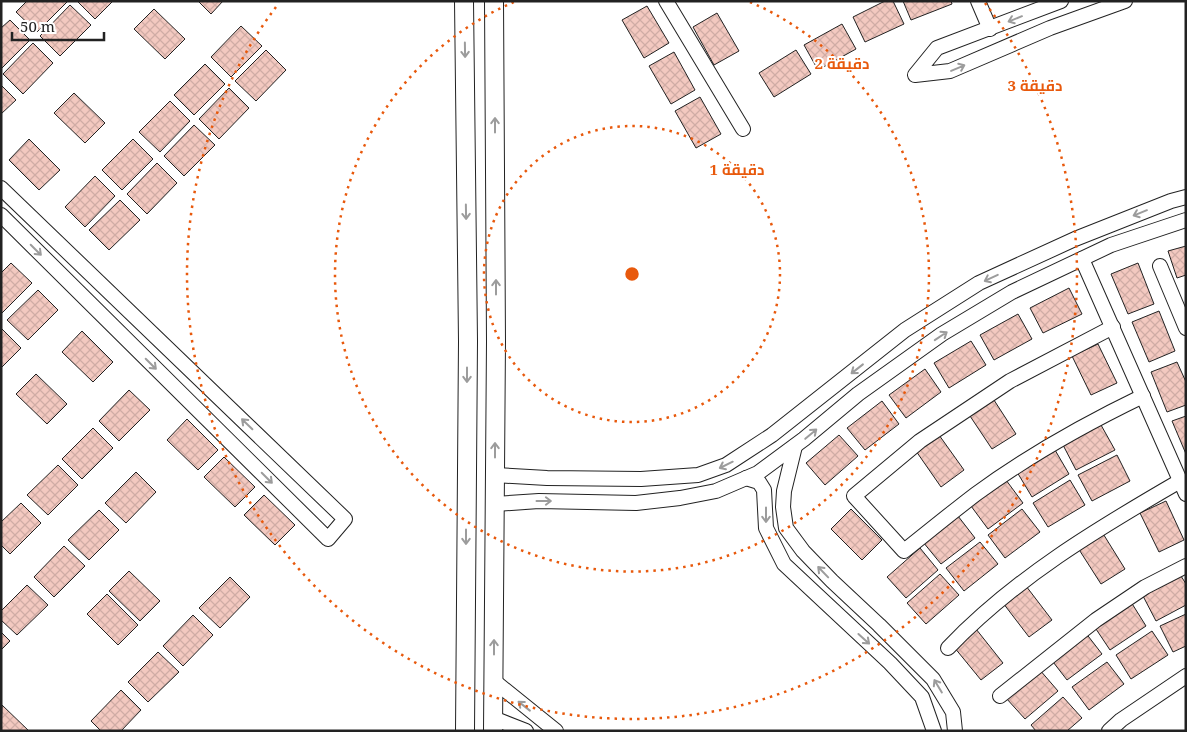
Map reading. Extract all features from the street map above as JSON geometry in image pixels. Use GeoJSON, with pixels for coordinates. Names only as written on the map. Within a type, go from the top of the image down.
{"type":"FeatureCollection","features":[{"type":"Feature","properties":{"kind":"main road"},"geometry":{"type":"LineString","coordinates":[[464,1],[468,341],[465,731]]}},
{"type":"Feature","properties":{"kind":"main road"},"geometry":{"type":"LineString","coordinates":[[493,724],[496,332],[494,1]]}},
{"type":"Feature","properties":{"kind":"street"},"geometry":{"type":"LineString","coordinates":[[666,1],[743,129]]}},
{"type":"Feature","properties":{"kind":"street"},"geometry":{"type":"LineString","coordinates":[[978,1],[990,29]]}},
{"type":"Feature","properties":{"kind":"street"},"geometry":{"type":"LineString","coordinates":[[1061,1],[937,48],[915,75],[950,71],[1050,28],[1125,1]]}},
{"type":"Feature","properties":{"kind":"street"},"geometry":{"type":"LineString","coordinates":[[1,188],[345,519],[328,539],[1,215]]}},
{"type":"Feature","properties":{"kind":"street"},"geometry":{"type":"LineString","coordinates":[[495,475],[547,478],[640,479],[698,476],[726,465],[772,435],[905,330],[979,283],[1075,239],[1170,201],[1186,197]]}},
{"type":"Feature","properties":{"kind":"street"},"geometry":{"type":"LineString","coordinates":[[495,504],[539,501],[636,503],[680,498],[716,491],[758,473],[795,446],[858,394],[942,334],[1012,292],[1111,245],[1186,220]]}},
{"type":"Feature","properties":{"kind":"street"},"geometry":{"type":"LineString","coordinates":[[948,648],[973,622],[1053,558],[1118,517],[1183,487],[1082,259]]}},
{"type":"Feature","properties":{"kind":"street"},"geometry":{"type":"LineString","coordinates":[[1160,266],[1181,305],[1186,328]]}},
{"type":"Feature","properties":{"kind":"street"},"geometry":{"type":"LineString","coordinates":[[1112,327],[1010,381],[920,441],[854,496],[904,551],[976,494],[1054,443],[1100,417],[1143,396]]}},
{"type":"Feature","properties":{"kind":"street"},"geometry":{"type":"LineString","coordinates":[[795,446],[784,491],[783,507],[786,528],[803,551],[826,575],[933,679],[953,712],[955,731]]}},
{"type":"Feature","properties":{"kind":"street"},"geometry":{"type":"LineString","coordinates":[[746,478],[759,482],[764,490],[766,528],[784,564],[890,663],[922,697],[934,731]]}},
{"type":"Feature","properties":{"kind":"street"},"geometry":{"type":"LineString","coordinates":[[1000,696],[1096,620],[1145,587],[1186,566]]}},
{"type":"Feature","properties":{"kind":"street"},"geometry":{"type":"LineString","coordinates":[[1110,731],[1121,720],[1186,676]]}},
{"type":"Feature","properties":{"kind":"street"},"geometry":{"type":"LineString","coordinates":[[494,681],[556,731]]}},
{"type":"Feature","properties":{"kind":"street"},"geometry":{"type":"LineString","coordinates":[[493,724],[526,731]]}},
{"type":"Feature","properties":{"kind":"building"},"geometry":{"type":"Polygon","coordinates":[[[27,1],[67,2],[37,32],[16,12],[27,1]]]}},
{"type":"Feature","properties":{"kind":"building"},"geometry":{"type":"Polygon","coordinates":[[[77,1],[113,1],[95,19],[77,1]]]}},
{"type":"Feature","properties":{"kind":"building"},"geometry":{"type":"Polygon","coordinates":[[[198,1],[223,1],[211,14],[198,1]]]}},
{"type":"Feature","properties":{"kind":"building"},"geometry":{"type":"Polygon","coordinates":[[[885,1],[893,1],[904,24],[865,42],[853,17],[885,1]]]}},
{"type":"Feature","properties":{"kind":"building"},"geometry":{"type":"Polygon","coordinates":[[[903,1],[951,1],[952,4],[911,20],[903,1]]]}},
{"type":"Feature","properties":{"kind":"building"},"geometry":{"type":"Polygon","coordinates":[[[70,5],[91,25],[60,56],[40,36],[70,5]]]}},
{"type":"Feature","properties":{"kind":"building"},"geometry":{"type":"Polygon","coordinates":[[[647,6],[669,43],[644,58],[622,20],[647,6]]]}},
{"type":"Feature","properties":{"kind":"building"},"geometry":{"type":"Polygon","coordinates":[[[154,9],[185,39],[165,59],[134,29],[154,9]]]}},
{"type":"Feature","properties":{"kind":"building"},"geometry":{"type":"Polygon","coordinates":[[[717,13],[739,51],[714,65],[693,27],[717,13]]]}},
{"type":"Feature","properties":{"kind":"building"},"geometry":{"type":"Polygon","coordinates":[[[10,20],[30,40],[1,69],[1,28],[10,20]]]}},
{"type":"Feature","properties":{"kind":"building"},"geometry":{"type":"Polygon","coordinates":[[[842,24],[856,49],[818,70],[804,45],[842,24]]]}},
{"type":"Feature","properties":{"kind":"building"},"geometry":{"type":"Polygon","coordinates":[[[241,26],[262,46],[231,77],[211,57],[241,26]]]}},
{"type":"Feature","properties":{"kind":"building"},"geometry":{"type":"Polygon","coordinates":[[[33,43],[53,63],[23,94],[3,74],[33,43]]]}},
{"type":"Feature","properties":{"kind":"building"},"geometry":{"type":"Polygon","coordinates":[[[266,50],[286,70],[256,101],[235,81],[266,50]]]}},
{"type":"Feature","properties":{"kind":"building"},"geometry":{"type":"Polygon","coordinates":[[[796,50],[811,74],[774,97],[759,73],[796,50]]]}},
{"type":"Feature","properties":{"kind":"building"},"geometry":{"type":"Polygon","coordinates":[[[674,52],[695,90],[671,104],[649,66],[674,52]]]}},
{"type":"Feature","properties":{"kind":"building"},"geometry":{"type":"Polygon","coordinates":[[[205,64],[225,84],[194,115],[174,95],[205,64]]]}},
{"type":"Feature","properties":{"kind":"building"},"geometry":{"type":"Polygon","coordinates":[[[1,85],[16,100],[1,114],[1,85]]]}},
{"type":"Feature","properties":{"kind":"building"},"geometry":{"type":"Polygon","coordinates":[[[229,88],[249,108],[219,139],[199,119],[229,88]]]}},
{"type":"Feature","properties":{"kind":"building"},"geometry":{"type":"Polygon","coordinates":[[[74,93],[105,123],[85,143],[54,113],[74,93]]]}},
{"type":"Feature","properties":{"kind":"building"},"geometry":{"type":"Polygon","coordinates":[[[700,97],[721,134],[696,148],[675,111],[700,97]]]}},
{"type":"Feature","properties":{"kind":"building"},"geometry":{"type":"Polygon","coordinates":[[[170,101],[190,121],[160,152],[139,132],[170,101]]]}},
{"type":"Feature","properties":{"kind":"building"},"geometry":{"type":"Polygon","coordinates":[[[194,125],[215,145],[184,176],[164,156],[194,125]]]}},
{"type":"Feature","properties":{"kind":"building"},"geometry":{"type":"Polygon","coordinates":[[[29,139],[60,170],[39,190],[9,160],[29,139]]]}},
{"type":"Feature","properties":{"kind":"building"},"geometry":{"type":"Polygon","coordinates":[[[133,139],[153,159],[122,190],[102,170],[133,139]]]}},
{"type":"Feature","properties":{"kind":"building"},"geometry":{"type":"Polygon","coordinates":[[[157,163],[177,183],[147,214],[127,194],[157,163]]]}},
{"type":"Feature","properties":{"kind":"building"},"geometry":{"type":"Polygon","coordinates":[[[95,176],[115,196],[85,227],[65,207],[95,176]]]}},
{"type":"Feature","properties":{"kind":"building"},"geometry":{"type":"Polygon","coordinates":[[[120,200],[140,220],[109,250],[89,230],[120,200]]]}},
{"type":"Feature","properties":{"kind":"building"},"geometry":{"type":"Polygon","coordinates":[[[1186,246],[1186,275],[1177,278],[1168,251],[1186,246]]]}},
{"type":"Feature","properties":{"kind":"building"},"geometry":{"type":"Polygon","coordinates":[[[11,263],[32,283],[1,314],[1,273],[11,263]]]}},
{"type":"Feature","properties":{"kind":"building"},"geometry":{"type":"Polygon","coordinates":[[[1138,263],[1154,304],[1128,314],[1111,274],[1138,263]]]}},
{"type":"Feature","properties":{"kind":"building"},"geometry":{"type":"Polygon","coordinates":[[[1069,288],[1082,314],[1043,333],[1030,308],[1069,288]]]}},
{"type":"Feature","properties":{"kind":"building"},"geometry":{"type":"Polygon","coordinates":[[[38,290],[58,310],[28,340],[7,320],[38,290]]]}},
{"type":"Feature","properties":{"kind":"building"},"geometry":{"type":"Polygon","coordinates":[[[1159,311],[1175,351],[1149,362],[1132,322],[1159,311]]]}},
{"type":"Feature","properties":{"kind":"building"},"geometry":{"type":"Polygon","coordinates":[[[1018,314],[1032,339],[994,360],[980,335],[1018,314]]]}},
{"type":"Feature","properties":{"kind":"building"},"geometry":{"type":"Polygon","coordinates":[[[1,328],[21,348],[1,368],[1,328]]]}},
{"type":"Feature","properties":{"kind":"building"},"geometry":{"type":"Polygon","coordinates":[[[82,331],[113,362],[93,382],[62,352],[82,331]]]}},
{"type":"Feature","properties":{"kind":"building"},"geometry":{"type":"Polygon","coordinates":[[[971,341],[986,365],[949,388],[934,363],[971,341]]]}},
{"type":"Feature","properties":{"kind":"building"},"geometry":{"type":"Polygon","coordinates":[[[1098,344],[1117,383],[1091,395],[1072,356],[1098,344]]]}},
{"type":"Feature","properties":{"kind":"building"},"geometry":{"type":"Polygon","coordinates":[[[1177,362],[1186,382],[1186,405],[1167,412],[1151,372],[1177,362]]]}},
{"type":"Feature","properties":{"kind":"building"},"geometry":{"type":"Polygon","coordinates":[[[925,369],[941,392],[906,418],[889,395],[925,369]]]}},
{"type":"Feature","properties":{"kind":"building"},"geometry":{"type":"Polygon","coordinates":[[[36,374],[67,404],[47,424],[16,394],[36,374]]]}},
{"type":"Feature","properties":{"kind":"building"},"geometry":{"type":"Polygon","coordinates":[[[129,390],[150,410],[119,441],[99,421],[129,390]]]}},
{"type":"Feature","properties":{"kind":"building"},"geometry":{"type":"Polygon","coordinates":[[[992,397],[1016,434],[992,449],[968,413],[992,397]]]}},
{"type":"Feature","properties":{"kind":"building"},"geometry":{"type":"Polygon","coordinates":[[[882,401],[899,424],[865,450],[847,428],[882,401]]]}},
{"type":"Feature","properties":{"kind":"building"},"geometry":{"type":"Polygon","coordinates":[[[1186,416],[1186,454],[1172,421],[1186,416]]]}},
{"type":"Feature","properties":{"kind":"building"},"geometry":{"type":"Polygon","coordinates":[[[187,419],[218,450],[198,470],[167,440],[187,419]]]}},
{"type":"Feature","properties":{"kind":"building"},"geometry":{"type":"Polygon","coordinates":[[[1101,425],[1115,450],[1076,470],[1063,445],[1101,425]]]}},
{"type":"Feature","properties":{"kind":"building"},"geometry":{"type":"Polygon","coordinates":[[[93,428],[113,448],[82,479],[62,459],[93,428]]]}},
{"type":"Feature","properties":{"kind":"building"},"geometry":{"type":"Polygon","coordinates":[[[839,435],[858,456],[825,485],[806,463],[839,435]]]}},
{"type":"Feature","properties":{"kind":"building"},"geometry":{"type":"Polygon","coordinates":[[[939,435],[964,470],[941,487],[916,451],[939,435]]]}},
{"type":"Feature","properties":{"kind":"building"},"geometry":{"type":"Polygon","coordinates":[[[1055,450],[1069,474],[1032,497],[1017,472],[1055,450]]]}},
{"type":"Feature","properties":{"kind":"building"},"geometry":{"type":"Polygon","coordinates":[[[1117,455],[1130,481],[1092,501],[1078,475],[1117,455]]]}},
{"type":"Feature","properties":{"kind":"building"},"geometry":{"type":"Polygon","coordinates":[[[224,457],[255,487],[235,507],[204,477],[224,457]]]}},
{"type":"Feature","properties":{"kind":"building"},"geometry":{"type":"Polygon","coordinates":[[[58,465],[78,485],[48,515],[27,495],[58,465]]]}},
{"type":"Feature","properties":{"kind":"building"},"geometry":{"type":"Polygon","coordinates":[[[136,472],[156,492],[126,523],[105,503],[136,472]]]}},
{"type":"Feature","properties":{"kind":"building"},"geometry":{"type":"Polygon","coordinates":[[[1006,480],[1023,503],[988,529],[971,506],[1006,480]]]}},
{"type":"Feature","properties":{"kind":"building"},"geometry":{"type":"Polygon","coordinates":[[[1070,480],[1085,505],[1048,527],[1033,503],[1070,480]]]}},
{"type":"Feature","properties":{"kind":"building"},"geometry":{"type":"Polygon","coordinates":[[[264,495],[295,525],[275,545],[244,515],[264,495]]]}},
{"type":"Feature","properties":{"kind":"building"},"geometry":{"type":"Polygon","coordinates":[[[1166,501],[1184,540],[1159,552],[1140,513],[1166,501]]]}},
{"type":"Feature","properties":{"kind":"building"},"geometry":{"type":"Polygon","coordinates":[[[21,503],[41,523],[10,554],[1,545],[1,522],[21,503]]]}},
{"type":"Feature","properties":{"kind":"building"},"geometry":{"type":"Polygon","coordinates":[[[851,509],[882,540],[862,560],[831,529],[851,509]]]}},
{"type":"Feature","properties":{"kind":"building"},"geometry":{"type":"Polygon","coordinates":[[[1022,509],[1040,532],[1005,558],[988,535],[1022,509]]]}},
{"type":"Feature","properties":{"kind":"building"},"geometry":{"type":"Polygon","coordinates":[[[99,510],[119,530],[89,560],[68,540],[99,510]]]}},
{"type":"Feature","properties":{"kind":"building"},"geometry":{"type":"Polygon","coordinates":[[[958,516],[975,538],[941,564],[923,542],[958,516]]]}},
{"type":"Feature","properties":{"kind":"building"},"geometry":{"type":"Polygon","coordinates":[[[1102,532],[1125,569],[1101,584],[1078,548],[1102,532]]]}},
{"type":"Feature","properties":{"kind":"building"},"geometry":{"type":"Polygon","coordinates":[[[980,542],[998,564],[964,591],[946,568],[980,542]]]}},
{"type":"Feature","properties":{"kind":"building"},"geometry":{"type":"Polygon","coordinates":[[[64,546],[85,566],[54,597],[34,577],[64,546]]]}},
{"type":"Feature","properties":{"kind":"building"},"geometry":{"type":"Polygon","coordinates":[[[920,548],[938,570],[906,598],[887,577],[920,548]]]}},
{"type":"Feature","properties":{"kind":"building"},"geometry":{"type":"Polygon","coordinates":[[[129,571],[160,601],[140,621],[109,591],[129,571]]]}},
{"type":"Feature","properties":{"kind":"building"},"geometry":{"type":"Polygon","coordinates":[[[940,574],[959,595],[926,624],[907,603],[940,574]]]}},
{"type":"Feature","properties":{"kind":"building"},"geometry":{"type":"Polygon","coordinates":[[[1181,576],[1186,584],[1186,605],[1156,621],[1143,596],[1181,576]]]}},
{"type":"Feature","properties":{"kind":"building"},"geometry":{"type":"Polygon","coordinates":[[[230,577],[250,597],[220,628],[199,608],[230,577]]]}},
{"type":"Feature","properties":{"kind":"building"},"geometry":{"type":"Polygon","coordinates":[[[27,585],[48,605],[17,635],[1,620],[1,611],[27,585]]]}},
{"type":"Feature","properties":{"kind":"building"},"geometry":{"type":"Polygon","coordinates":[[[1026,586],[1052,620],[1029,637],[1003,603],[1026,586]]]}},
{"type":"Feature","properties":{"kind":"building"},"geometry":{"type":"Polygon","coordinates":[[[107,594],[138,625],[118,645],[87,614],[107,594]]]}},
{"type":"Feature","properties":{"kind":"building"},"geometry":{"type":"Polygon","coordinates":[[[1131,602],[1146,626],[1110,650],[1094,626],[1131,602]]]}},
{"type":"Feature","properties":{"kind":"building"},"geometry":{"type":"Polygon","coordinates":[[[1186,614],[1186,646],[1173,652],[1160,626],[1186,614]]]}},
{"type":"Feature","properties":{"kind":"building"},"geometry":{"type":"Polygon","coordinates":[[[193,615],[213,635],[183,666],[163,646],[193,615]]]}},
{"type":"Feature","properties":{"kind":"building"},"geometry":{"type":"Polygon","coordinates":[[[976,629],[1003,663],[981,680],[954,647],[976,629]]]}},
{"type":"Feature","properties":{"kind":"building"},"geometry":{"type":"Polygon","coordinates":[[[1152,631],[1168,655],[1131,679],[1116,655],[1152,631]]]}},
{"type":"Feature","properties":{"kind":"building"},"geometry":{"type":"Polygon","coordinates":[[[1,632],[10,641],[1,650],[1,632]]]}},
{"type":"Feature","properties":{"kind":"building"},"geometry":{"type":"Polygon","coordinates":[[[1085,632],[1102,654],[1067,680],[1050,658],[1085,632]]]}},
{"type":"Feature","properties":{"kind":"building"},"geometry":{"type":"Polygon","coordinates":[[[158,652],[179,672],[148,702],[128,682],[158,652]]]}},
{"type":"Feature","properties":{"kind":"building"},"geometry":{"type":"Polygon","coordinates":[[[1107,662],[1124,684],[1089,710],[1072,687],[1107,662]]]}},
{"type":"Feature","properties":{"kind":"building"},"geometry":{"type":"Polygon","coordinates":[[[1039,669],[1058,691],[1025,719],[1006,698],[1039,669]]]}},
{"type":"Feature","properties":{"kind":"building"},"geometry":{"type":"Polygon","coordinates":[[[121,690],[141,710],[121,731],[101,731],[91,721],[121,690]]]}},
{"type":"Feature","properties":{"kind":"building"},"geometry":{"type":"Polygon","coordinates":[[[1063,697],[1082,718],[1067,731],[1036,731],[1031,725],[1063,697]]]}},
{"type":"Feature","properties":{"kind":"building"},"geometry":{"type":"Polygon","coordinates":[[[2,705],[29,731],[1,731],[2,705]]]}}]}
